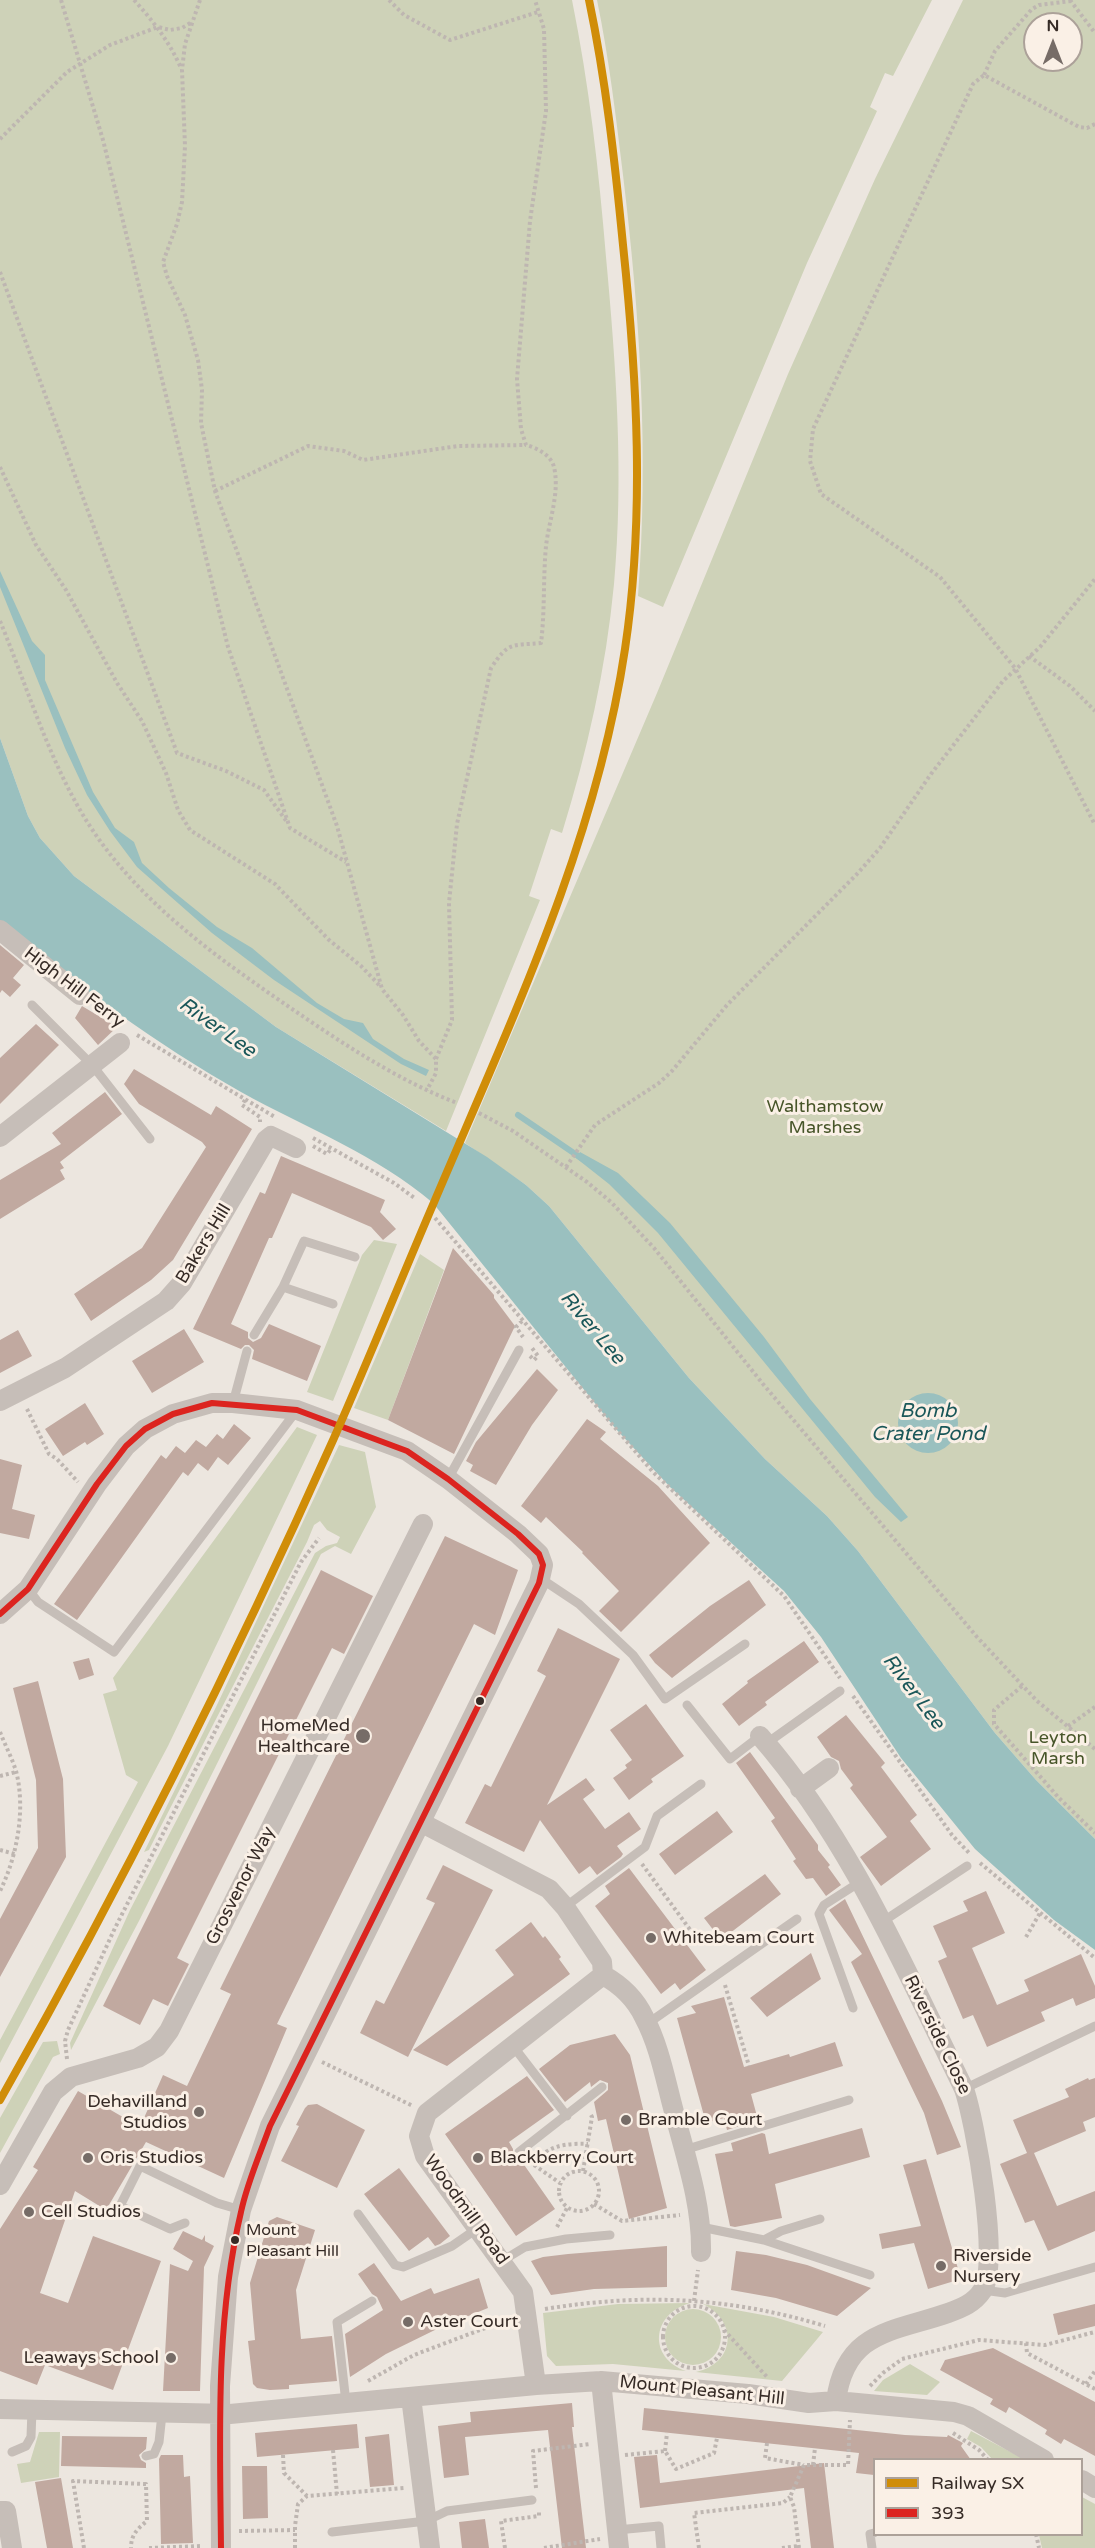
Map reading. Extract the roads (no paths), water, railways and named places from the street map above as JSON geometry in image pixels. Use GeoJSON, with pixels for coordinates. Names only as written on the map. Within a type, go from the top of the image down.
{"type":"FeatureCollection","features":[{"type":"Feature","properties":{"kind":"street","name":"High Hill Ferry"},"geometry":{"type":"LineString","coordinates":[[0,930],[80,995]]}},
{"type":"Feature","properties":{"kind":"street"},"geometry":{"type":"LineString","coordinates":[[0,1137],[120,1043]]}},
{"type":"Feature","properties":{"kind":"street","name":"Bakers Hill"},"geometry":{"type":"LineString","coordinates":[[0,1401],[65,1368],[166,1301],[182,1283],[266,1140],[270,1136],[296,1148]]}},
{"type":"Feature","properties":{"kind":"street"},"geometry":{"type":"LineString","coordinates":[[0,1614],[28,1589],[92,1491],[126,1446],[145,1429],[173,1414],[212,1403],[297,1410],[407,1451],[448,1479],[518,1534],[539,1554],[543,1565],[540,1578],[422,1823],[270,2126],[241,2210],[231,2253],[226,2297],[219,2414],[221,2542]]}},
{"type":"Feature","properties":{"kind":"street","name":"Grosvenor Way"},"geometry":{"type":"LineString","coordinates":[[0,2186],[52,2092],[71,2078],[138,2058],[157,2047],[169,2031],[423,1524]]}},
{"type":"Feature","properties":{"kind":"street","name":"Riverside Close"},"geometry":{"type":"LineString","coordinates":[[764,1740],[828,1826],[882,1922],[964,2089],[972,2111],[985,2205],[990,2261],[989,2276],[983,2290]]}},
{"type":"Feature","properties":{"kind":"street"},"geometry":{"type":"LineString","coordinates":[[800,1789],[829,1768]]}},
{"type":"Feature","properties":{"kind":"street"},"geometry":{"type":"LineString","coordinates":[[422,1823],[544,1885],[565,1907],[602,1962],[603,1975]]}},
{"type":"Feature","properties":{"kind":"street"},"geometry":{"type":"LineString","coordinates":[[603,1975],[620,1984],[630,1996],[648,2024],[655,2041],[700,2220],[700,2252]]}},
{"type":"Feature","properties":{"kind":"street"},"geometry":{"type":"LineString","coordinates":[[513,2046],[603,1975]]}},
{"type":"Feature","properties":{"kind":"street","name":"Woodmill Road"},"geometry":{"type":"LineString","coordinates":[[513,2046],[427,2113],[419,2136],[425,2156],[523,2292],[536,2385]]}},
{"type":"Feature","properties":{"kind":"street"},"geometry":{"type":"LineString","coordinates":[[852,2409],[846,2367],[852,2356],[864,2344],[891,2329],[921,2323],[966,2306],[983,2290]]}},
{"type":"Feature","properties":{"kind":"street"},"geometry":{"type":"LineString","coordinates":[[601,2381],[618,2538]]}},
{"type":"Feature","properties":{"kind":"street","name":"Mount Pleasant Hill"},"geometry":{"type":"LineString","coordinates":[[0,2409],[219,2414],[601,2381],[788,2400],[852,2409],[954,2412],[968,2416],[1041,2458]]}},
{"type":"Feature","properties":{"kind":"street"},"geometry":{"type":"LineString","coordinates":[[411,2397],[430,2548]]}},
{"type":"Feature","properties":{"kind":"street"},"geometry":{"type":"LineString","coordinates":[[0,2511],[6,2511],[12,2548]]}},
{"type":"Feature","properties":{"kind":"lane"},"geometry":{"type":"LineString","coordinates":[[32,1005],[93,1066],[150,1139]]}},
{"type":"Feature","properties":{"kind":"lane"},"geometry":{"type":"LineString","coordinates":[[254,1335],[283,1287],[304,1240],[355,1257]]}},
{"type":"Feature","properties":{"kind":"lane"},"geometry":{"type":"LineString","coordinates":[[283,1287],[333,1304]]}},
{"type":"Feature","properties":{"kind":"lane"},"geometry":{"type":"LineString","coordinates":[[448,1479],[519,1350]]}},
{"type":"Feature","properties":{"kind":"lane"},"geometry":{"type":"LineString","coordinates":[[233,1403],[247,1351]]}},
{"type":"Feature","properties":{"kind":"lane"},"geometry":{"type":"LineString","coordinates":[[28,1589],[38,1602],[114,1652],[297,1410]]}},
{"type":"Feature","properties":{"kind":"lane"},"geometry":{"type":"LineString","coordinates":[[540,1578],[579,1604],[633,1655],[665,1699],[745,1644]]}},
{"type":"Feature","properties":{"kind":"lane"},"geometry":{"type":"LineString","coordinates":[[687,1705],[730,1759],[840,1691]]}},
{"type":"Feature","properties":{"kind":"lane"},"geometry":{"type":"LineString","coordinates":[[565,1907],[645,1847],[657,1816],[701,1784]]}},
{"type":"Feature","properties":{"kind":"lane"},"geometry":{"type":"LineString","coordinates":[[882,1922],[967,1866]]}},
{"type":"Feature","properties":{"kind":"lane"},"geometry":{"type":"LineString","coordinates":[[853,2008],[819,1914],[824,1905],[860,1882]]}},
{"type":"Feature","properties":{"kind":"lane"},"geometry":{"type":"LineString","coordinates":[[648,2024],[797,1919]]}},
{"type":"Feature","properties":{"kind":"lane"},"geometry":{"type":"LineString","coordinates":[[964,2089],[1095,2026]]}},
{"type":"Feature","properties":{"kind":"lane"},"geometry":{"type":"LineString","coordinates":[[513,2046],[567,2116]]}},
{"type":"Feature","properties":{"kind":"lane"},"geometry":{"type":"LineString","coordinates":[[521,2151],[602,2087]]}},
{"type":"Feature","properties":{"kind":"lane"},"geometry":{"type":"LineString","coordinates":[[684,2150],[849,2100]]}},
{"type":"Feature","properties":{"kind":"lane"},"geometry":{"type":"LineString","coordinates":[[185,2223],[170,2229],[120,2206],[140,2166],[217,2203],[241,2210]]}},
{"type":"Feature","properties":{"kind":"lane"},"geometry":{"type":"LineString","coordinates":[[358,2214],[395,2265],[403,2267],[452,2246],[478,2228]]}},
{"type":"Feature","properties":{"kind":"lane"},"geometry":{"type":"LineString","coordinates":[[764,2240],[781,2231],[820,2219]]}},
{"type":"Feature","properties":{"kind":"lane"},"geometry":{"type":"LineString","coordinates":[[700,2220],[870,2275]]}},
{"type":"Feature","properties":{"kind":"lane"},"geometry":{"type":"LineString","coordinates":[[502,2261],[525,2247],[566,2239],[610,2235]]}},
{"type":"Feature","properties":{"kind":"lane"},"geometry":{"type":"LineString","coordinates":[[983,2290],[1005,2293],[1095,2267]]}},
{"type":"Feature","properties":{"kind":"lane"},"geometry":{"type":"LineString","coordinates":[[346,2403],[337,2322],[372,2301]]}},
{"type":"Feature","properties":{"kind":"lane"},"geometry":{"type":"LineString","coordinates":[[12,2452],[26,2446],[31,2437],[32,2410]]}},
{"type":"Feature","properties":{"kind":"lane"},"geometry":{"type":"LineString","coordinates":[[146,2456],[154,2454],[159,2442],[162,2414]]}},
{"type":"Feature","properties":{"kind":"lane"},"geometry":{"type":"LineString","coordinates":[[332,2532],[426,2521],[447,2511],[534,2496]]}},
{"type":"Feature","properties":{"kind":"lane"},"geometry":{"type":"LineString","coordinates":[[618,2538],[659,2526],[661,2548]]}},
{"type":"Feature","properties":{"kind":"lane"},"geometry":{"type":"LineString","coordinates":[[872,2548],[870,2534],[873,2533]]}},
{"type":"Feature","properties":{"kind":"water"},"geometry":{"type":"Polygon","coordinates":[[[0,571],[32,641],[45,655],[45,680],[93,792],[115,828],[134,842],[142,863],[217,927],[252,948],[317,1003],[344,1019],[363,1023],[373,1039],[404,1059],[429,1070],[426,1076],[401,1064],[274,980],[212,933],[137,867],[87,795],[65,748],[0,587],[0,571]]]}},
{"type":"Feature","properties":{"kind":"water","name":"River Lee"},"geometry":{"type":"Polygon","coordinates":[[[0,738],[28,816],[40,838],[74,876],[276,1027],[487,1157],[526,1185],[549,1206],[689,1378],[765,1459],[827,1516],[858,1551],[995,1733],[1036,1780],[1095,1839],[1095,1950],[1054,1920],[975,1849],[901,1758],[821,1637],[784,1591],[670,1487],[615,1428],[433,1203],[389,1170],[241,1092],[178,1054],[57,968],[0,922],[0,738]]]}},
{"type":"Feature","properties":{"kind":"water"},"geometry":{"type":"Polygon","coordinates":[[[580,1152],[618,1173],[670,1223],[764,1337],[810,1399],[908,1517],[901,1522],[875,1497],[658,1233],[609,1184],[576,1158],[580,1152]]]}},
{"type":"Feature","properties":{"kind":"water","name":"Bomb Crater Pond"},"geometry":{"type":"Polygon","coordinates":[[[928,1393],[945,1398],[953,1406],[958,1423],[953,1440],[945,1448],[928,1453],[911,1448],[903,1440],[898,1423],[903,1406],[911,1398],[928,1393]]]}},
{"type":"Feature","properties":{"kind":"waterway"},"geometry":{"type":"LineString","coordinates":[[518,1115],[584,1160]]}},
{"type":"Feature","properties":{"kind":"rail line","name":"SX"},"geometry":{"type":"LineString","coordinates":[[0,2100],[133,1856],[296,1523],[521,998],[548,930],[594,792],[612,721],[625,649],[635,548],[637,447],[632,345],[617,184],[605,91],[589,0]]}},
{"type":"Feature","properties":{"kind":"place","name":"HomeMed Healthcare"},"geometry":{"type":"Point","coordinates":[363,1736]}},
{"type":"Feature","properties":{"kind":"place","name":"Whitebeam Court"},"geometry":{"type":"Point","coordinates":[651,1938]}},
{"type":"Feature","properties":{"kind":"place","name":"Dehavilland Studios"},"geometry":{"type":"Point","coordinates":[199,2112]}},
{"type":"Feature","properties":{"kind":"place","name":"Bramble Court"},"geometry":{"type":"Point","coordinates":[626,2120]}},
{"type":"Feature","properties":{"kind":"place","name":"Oris Studios"},"geometry":{"type":"Point","coordinates":[88,2158]}},
{"type":"Feature","properties":{"kind":"place","name":"Blackberry Court"},"geometry":{"type":"Point","coordinates":[478,2158]}},
{"type":"Feature","properties":{"kind":"place","name":"Cell Studios"},"geometry":{"type":"Point","coordinates":[29,2212]}},
{"type":"Feature","properties":{"kind":"place","name":"Mount Pleasant Hill"},"geometry":{"type":"Point","coordinates":[235,2240]}},
{"type":"Feature","properties":{"kind":"place","name":"Riverside Nursery"},"geometry":{"type":"Point","coordinates":[941,2266]}},
{"type":"Feature","properties":{"kind":"place","name":"Aster Court"},"geometry":{"type":"Point","coordinates":[408,2322]}},
{"type":"Feature","properties":{"kind":"place","name":"Leaways School"},"geometry":{"type":"Point","coordinates":[171,2358]}},
{"type":"Feature","properties":{"kind":"park label","name":"Walthamstow Marshes"},"geometry":{"type":"Point","coordinates":[825,1117]}},
{"type":"Feature","properties":{"kind":"park label","name":"Leyton Marsh"},"geometry":{"type":"Point","coordinates":[1058,1748]}}]}
